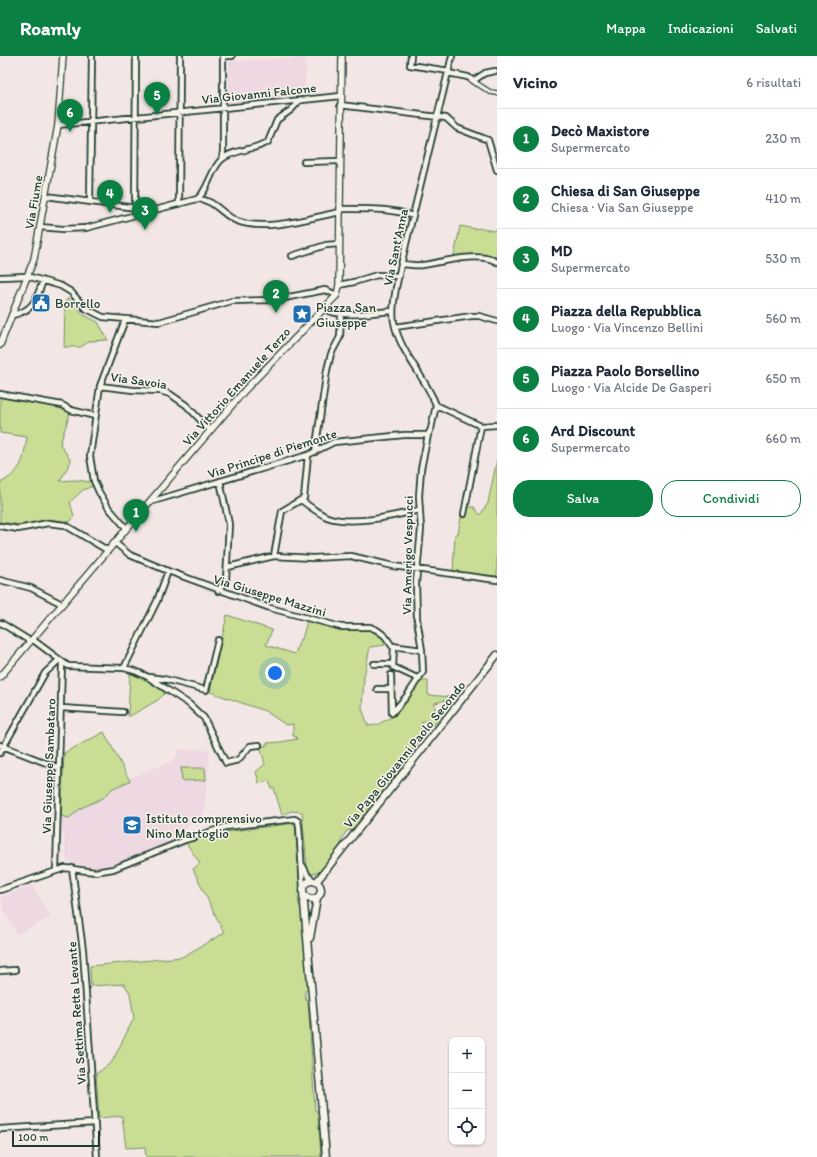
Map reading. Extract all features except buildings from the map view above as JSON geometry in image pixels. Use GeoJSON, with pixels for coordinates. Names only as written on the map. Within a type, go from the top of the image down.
{"type":"FeatureCollection","features":[{"type":"Feature","properties":{"kind":"main road","name":"Via Papa Giovanni Paolo Secondo"},"geometry":{"type":"LineString","coordinates":[[329,866],[340,850],[497,655]]}},
{"type":"Feature","properties":{"kind":"main road"},"geometry":{"type":"LineString","coordinates":[[326,1157],[303,890],[306,883],[315,881],[329,866]]}},
{"type":"Feature","properties":{"kind":"main road"},"geometry":{"type":"LineString","coordinates":[[310,958],[311,933],[317,898],[329,866]]}},
{"type":"Feature","properties":{"kind":"main road"},"geometry":{"type":"LineString","coordinates":[[315,881],[320,888]]}},
{"type":"Feature","properties":{"kind":"main road"},"geometry":{"type":"LineString","coordinates":[[303,890],[307,900],[317,898]]}},
{"type":"Feature","properties":{"kind":"street","name":"Via Fiume"},"geometry":{"type":"LineString","coordinates":[[0,345],[34,259],[58,125],[63,56]]}},
{"type":"Feature","properties":{"kind":"street"},"geometry":{"type":"LineString","coordinates":[[90,201],[92,56]]}},
{"type":"Feature","properties":{"kind":"street"},"geometry":{"type":"LineString","coordinates":[[135,215],[136,56]]}},
{"type":"Feature","properties":{"kind":"street"},"geometry":{"type":"LineString","coordinates":[[179,204],[180,56]]}},
{"type":"Feature","properties":{"kind":"street"},"geometry":{"type":"LineString","coordinates":[[222,159],[223,56],[232,56]]}},
{"type":"Feature","properties":{"kind":"street"},"geometry":{"type":"LineString","coordinates":[[0,277],[27,276],[66,288],[85,308],[98,316],[125,320],[158,322],[232,301],[274,300],[325,290],[337,295],[339,285],[340,96],[342,56]]}},
{"type":"Feature","properties":{"kind":"street"},"geometry":{"type":"LineString","coordinates":[[411,56],[410,65],[468,77],[490,92],[497,93]]}},
{"type":"Feature","properties":{"kind":"street","name":"Via Sant'Anna"},"geometry":{"type":"LineString","coordinates":[[436,405],[414,368],[395,327],[393,311],[401,264],[438,116],[451,56]]}},
{"type":"Feature","properties":{"kind":"street"},"geometry":{"type":"LineString","coordinates":[[474,82],[486,73],[495,71]]}},
{"type":"Feature","properties":{"kind":"street","name":"Via Giovanni Falcone"},"geometry":{"type":"LineString","coordinates":[[135,117],[340,96]]}},
{"type":"Feature","properties":{"kind":"street"},"geometry":{"type":"LineString","coordinates":[[197,200],[203,195],[208,179],[222,159],[230,154],[252,149],[268,142],[277,120],[291,110],[299,100]]}},
{"type":"Feature","properties":{"kind":"street"},"geometry":{"type":"LineString","coordinates":[[340,105],[446,118],[457,128],[488,140],[497,170]]}},
{"type":"Feature","properties":{"kind":"street"},"geometry":{"type":"LineString","coordinates":[[58,125],[135,117]]}},
{"type":"Feature","properties":{"kind":"street"},"geometry":{"type":"LineString","coordinates":[[304,162],[340,161]]}},
{"type":"Feature","properties":{"kind":"street"},"geometry":{"type":"LineString","coordinates":[[46,196],[135,207],[153,211]]}},
{"type":"Feature","properties":{"kind":"street"},"geometry":{"type":"LineString","coordinates":[[40,227],[63,229],[86,228],[197,200],[210,201],[238,221],[272,225],[340,212],[343,209],[374,209],[406,213],[413,216]]}},
{"type":"Feature","properties":{"kind":"street"},"geometry":{"type":"LineString","coordinates":[[292,256],[326,245],[339,244]]}},
{"type":"Feature","properties":{"kind":"street"},"geometry":{"type":"LineString","coordinates":[[401,264],[422,265],[452,259],[482,258],[497,262]]}},
{"type":"Feature","properties":{"kind":"street"},"geometry":{"type":"LineString","coordinates":[[339,285],[376,275],[399,276]]}},
{"type":"Feature","properties":{"kind":"street"},"geometry":{"type":"LineString","coordinates":[[12,315],[18,314],[33,305],[43,281]]}},
{"type":"Feature","properties":{"kind":"street","name":"Via Vittorio Emanuele Terzo"},"geometry":{"type":"LineString","coordinates":[[0,676],[250,384],[337,295]]}},
{"type":"Feature","properties":{"kind":"street"},"geometry":{"type":"LineString","coordinates":[[324,309],[331,313],[341,314],[393,311]]}},
{"type":"Feature","properties":{"kind":"street"},"geometry":{"type":"LineString","coordinates":[[315,452],[327,370],[331,354],[340,337],[341,314]]}},
{"type":"Feature","properties":{"kind":"street"},"geometry":{"type":"LineString","coordinates":[[395,327],[472,316],[479,316],[497,322]]}},
{"type":"Feature","properties":{"kind":"street"},"geometry":{"type":"LineString","coordinates":[[125,320],[100,386],[90,456],[94,481],[108,507],[126,528]]}},
{"type":"Feature","properties":{"kind":"street","name":"Via Savoia"},"geometry":{"type":"LineString","coordinates":[[100,386],[133,390],[160,391],[170,394],[186,405],[210,430]]}},
{"type":"Feature","properties":{"kind":"street"},"geometry":{"type":"LineString","coordinates":[[0,394],[62,405],[71,410],[95,416]]}},
{"type":"Feature","properties":{"kind":"street"},"geometry":{"type":"LineString","coordinates":[[428,435],[431,429],[436,405],[454,412],[468,421],[482,426],[497,425]]}},
{"type":"Feature","properties":{"kind":"street"},"geometry":{"type":"LineString","coordinates":[[464,514],[482,426]]}},
{"type":"Feature","properties":{"kind":"street","name":"Via Principe di Piemonte"},"geometry":{"type":"LineString","coordinates":[[149,502],[308,455],[334,442],[404,435],[428,435]]}},
{"type":"Feature","properties":{"kind":"street","name":"Via Amerigo Vespucci"},"geometry":{"type":"LineString","coordinates":[[391,689],[392,713],[423,672],[422,650],[417,619],[416,583],[421,529],[419,510],[421,469],[428,435]]}},
{"type":"Feature","properties":{"kind":"street"},"geometry":{"type":"LineString","coordinates":[[274,556],[282,511],[304,498],[308,455]]}},
{"type":"Feature","properties":{"kind":"street"},"geometry":{"type":"LineString","coordinates":[[218,591],[226,580],[228,567],[228,524],[220,481]]}},
{"type":"Feature","properties":{"kind":"street"},"geometry":{"type":"LineString","coordinates":[[301,500],[327,517],[341,519],[383,518],[419,510]]}},
{"type":"Feature","properties":{"kind":"street"},"geometry":{"type":"LineString","coordinates":[[0,526],[18,529],[48,523],[66,526],[107,550]]}},
{"type":"Feature","properties":{"kind":"street","name":"Via Giuseppe Mazzini"},"geometry":{"type":"LineString","coordinates":[[114,542],[130,554],[218,591],[270,608],[341,627],[370,627],[382,633],[388,643],[394,646]]}},
{"type":"Feature","properties":{"kind":"street"},"geometry":{"type":"LineString","coordinates":[[228,567],[274,556],[313,558],[351,556],[418,570],[497,580]]}},
{"type":"Feature","properties":{"kind":"street"},"geometry":{"type":"LineString","coordinates":[[124,668],[157,601],[168,571]]}},
{"type":"Feature","properties":{"kind":"street"},"geometry":{"type":"LineString","coordinates":[[0,580],[31,588],[62,604]]}},
{"type":"Feature","properties":{"kind":"street"},"geometry":{"type":"LineString","coordinates":[[0,623],[55,655],[60,661],[68,666],[124,668],[148,677],[189,704],[204,718],[226,763],[238,760],[250,746],[259,744]]}},
{"type":"Feature","properties":{"kind":"street"},"geometry":{"type":"LineString","coordinates":[[148,677],[164,679],[206,690],[218,640]]}},
{"type":"Feature","properties":{"kind":"street"},"geometry":{"type":"LineString","coordinates":[[419,679],[393,667],[394,646],[422,650]]}},
{"type":"Feature","properties":{"kind":"street"},"geometry":{"type":"LineString","coordinates":[[0,753],[2,746],[45,673],[60,661]]}},
{"type":"Feature","properties":{"kind":"street","name":"Via Giuseppe Sambataro"},"geometry":{"type":"LineString","coordinates":[[56,870],[61,708],[60,661]]}},
{"type":"Feature","properties":{"kind":"street"},"geometry":{"type":"LineString","coordinates":[[374,664],[393,664]]}},
{"type":"Feature","properties":{"kind":"street"},"geometry":{"type":"LineString","coordinates":[[377,689],[391,689],[391,675]]}},
{"type":"Feature","properties":{"kind":"street"},"geometry":{"type":"LineString","coordinates":[[61,708],[123,712]]}},
{"type":"Feature","properties":{"kind":"street"},"geometry":{"type":"LineString","coordinates":[[2,746],[59,768]]}},
{"type":"Feature","properties":{"kind":"street"},"geometry":{"type":"LineString","coordinates":[[0,890],[56,870],[72,868],[103,872],[206,832],[244,824],[295,819],[298,821],[299,826],[303,890]]}},
{"type":"Feature","properties":{"kind":"street"},"geometry":{"type":"LineString","coordinates":[[302,860],[305,871],[315,881]]}},
{"type":"Feature","properties":{"kind":"street","name":"Via Settima Retta Levante"},"geometry":{"type":"LineString","coordinates":[[72,868],[83,950],[97,1157]]}},
{"type":"Feature","properties":{"kind":"street"},"geometry":{"type":"LineString","coordinates":[[0,971],[15,970]]}},
{"type":"Feature","properties":{"kind":"street"},"geometry":{"type":"LineString","coordinates":[[0,1129],[95,1123]]}},
{"type":"Feature","properties":{"kind":"shaded area"},"geometry":{"type":"Polygon","coordinates":[[[298,58],[306,59],[305,95],[228,103],[229,61],[298,58]]]}},
{"type":"Feature","properties":{"kind":"shaded area"},"geometry":{"type":"Polygon","coordinates":[[[180,749],[210,750],[204,814],[189,824],[182,834],[156,848],[102,868],[67,862],[61,816],[69,818],[81,808],[103,798],[113,788],[130,782],[128,779],[174,760],[180,749]]]}},
{"type":"Feature","properties":{"kind":"shaded area"},"geometry":{"type":"Polygon","coordinates":[[[32,885],[51,917],[17,935],[3,909],[1,897],[32,885]]]}},
{"type":"Feature","properties":{"kind":"green space"},"geometry":{"type":"Polygon","coordinates":[[[460,226],[494,231],[497,229],[497,259],[490,256],[454,257],[460,226]]]}},
{"type":"Feature","properties":{"kind":"green space"},"geometry":{"type":"Polygon","coordinates":[[[68,298],[84,315],[98,322],[108,340],[90,341],[81,347],[64,347],[65,302],[68,298]]]}},
{"type":"Feature","properties":{"kind":"green space"},"geometry":{"type":"Polygon","coordinates":[[[0,397],[63,408],[70,413],[60,444],[71,461],[60,481],[74,480],[92,482],[93,486],[83,490],[70,502],[74,516],[70,522],[50,519],[22,525],[0,522],[0,483],[8,479],[21,464],[27,437],[0,433],[0,397]]]}},
{"type":"Feature","properties":{"kind":"green space"},"geometry":{"type":"Polygon","coordinates":[[[497,459],[497,576],[453,572],[455,534],[458,534],[461,517],[465,518],[467,507],[474,507],[480,515],[488,503],[497,459]]]}},
{"type":"Feature","properties":{"kind":"green space"},"geometry":{"type":"Polygon","coordinates":[[[227,615],[272,630],[266,645],[295,654],[300,639],[302,639],[307,621],[340,628],[370,629],[377,631],[385,639],[385,645],[370,647],[364,677],[362,708],[368,726],[377,725],[393,716],[421,681],[428,681],[428,695],[451,697],[450,699],[435,703],[435,711],[441,714],[440,718],[434,725],[430,724],[430,721],[422,721],[419,740],[414,749],[411,750],[407,760],[390,782],[383,787],[383,791],[352,830],[347,831],[342,838],[341,844],[321,872],[311,874],[307,866],[302,812],[291,811],[282,815],[274,788],[272,789],[269,781],[259,783],[256,772],[265,764],[260,746],[266,746],[266,743],[297,739],[293,736],[293,724],[286,725],[265,711],[210,692],[227,615]]]}},
{"type":"Feature","properties":{"kind":"green space"},"geometry":{"type":"Polygon","coordinates":[[[130,674],[143,678],[165,693],[158,700],[128,716],[130,674]]]}},
{"type":"Feature","properties":{"kind":"green space"},"geometry":{"type":"Polygon","coordinates":[[[104,732],[130,781],[113,788],[103,798],[81,808],[69,818],[61,816],[64,753],[104,732]]]}},
{"type":"Feature","properties":{"kind":"green space"},"geometry":{"type":"Polygon","coordinates":[[[181,768],[205,768],[206,780],[182,781],[181,768]]]}},
{"type":"Feature","properties":{"kind":"green space"},"geometry":{"type":"Polygon","coordinates":[[[295,823],[301,896],[298,899],[299,905],[302,908],[308,989],[305,991],[305,998],[308,1000],[315,1111],[318,1111],[321,1157],[146,1157],[145,1147],[126,1148],[122,1116],[99,1118],[96,1074],[112,1062],[134,1018],[130,993],[124,984],[91,986],[90,966],[182,957],[224,933],[193,869],[200,863],[186,843],[207,838],[212,840],[225,836],[225,832],[295,823]]]}},
{"type":"Feature","properties":{"kind":"place","name":"Piazza Paolo Borsellino"},"geometry":{"type":"Point","coordinates":[157,115]}},
{"type":"Feature","properties":{"kind":"place","name":"Ard Discount"},"geometry":{"type":"Point","coordinates":[70,132]}},
{"type":"Feature","properties":{"kind":"place","name":"Piazza della Repubblica"},"geometry":{"type":"Point","coordinates":[110,213]}},
{"type":"Feature","properties":{"kind":"place","name":"MD"},"geometry":{"type":"Point","coordinates":[145,230]}},
{"type":"Feature","properties":{"kind":"place","name":"Borrello"},"geometry":{"type":"Point","coordinates":[41,303]}},
{"type":"Feature","properties":{"kind":"place","name":"Chiesa di San Giuseppe"},"geometry":{"type":"Point","coordinates":[276,313]}},
{"type":"Feature","properties":{"kind":"place","name":"Piazza San Giuseppe"},"geometry":{"type":"Point","coordinates":[302,314]}},
{"type":"Feature","properties":{"kind":"place","name":"Decò Maxistore"},"geometry":{"type":"Point","coordinates":[136,532]}},
{"type":"Feature","properties":{"kind":"place","name":"Istituto comprensivo Nino Martoglio"},"geometry":{"type":"Point","coordinates":[132,825]}}]}
